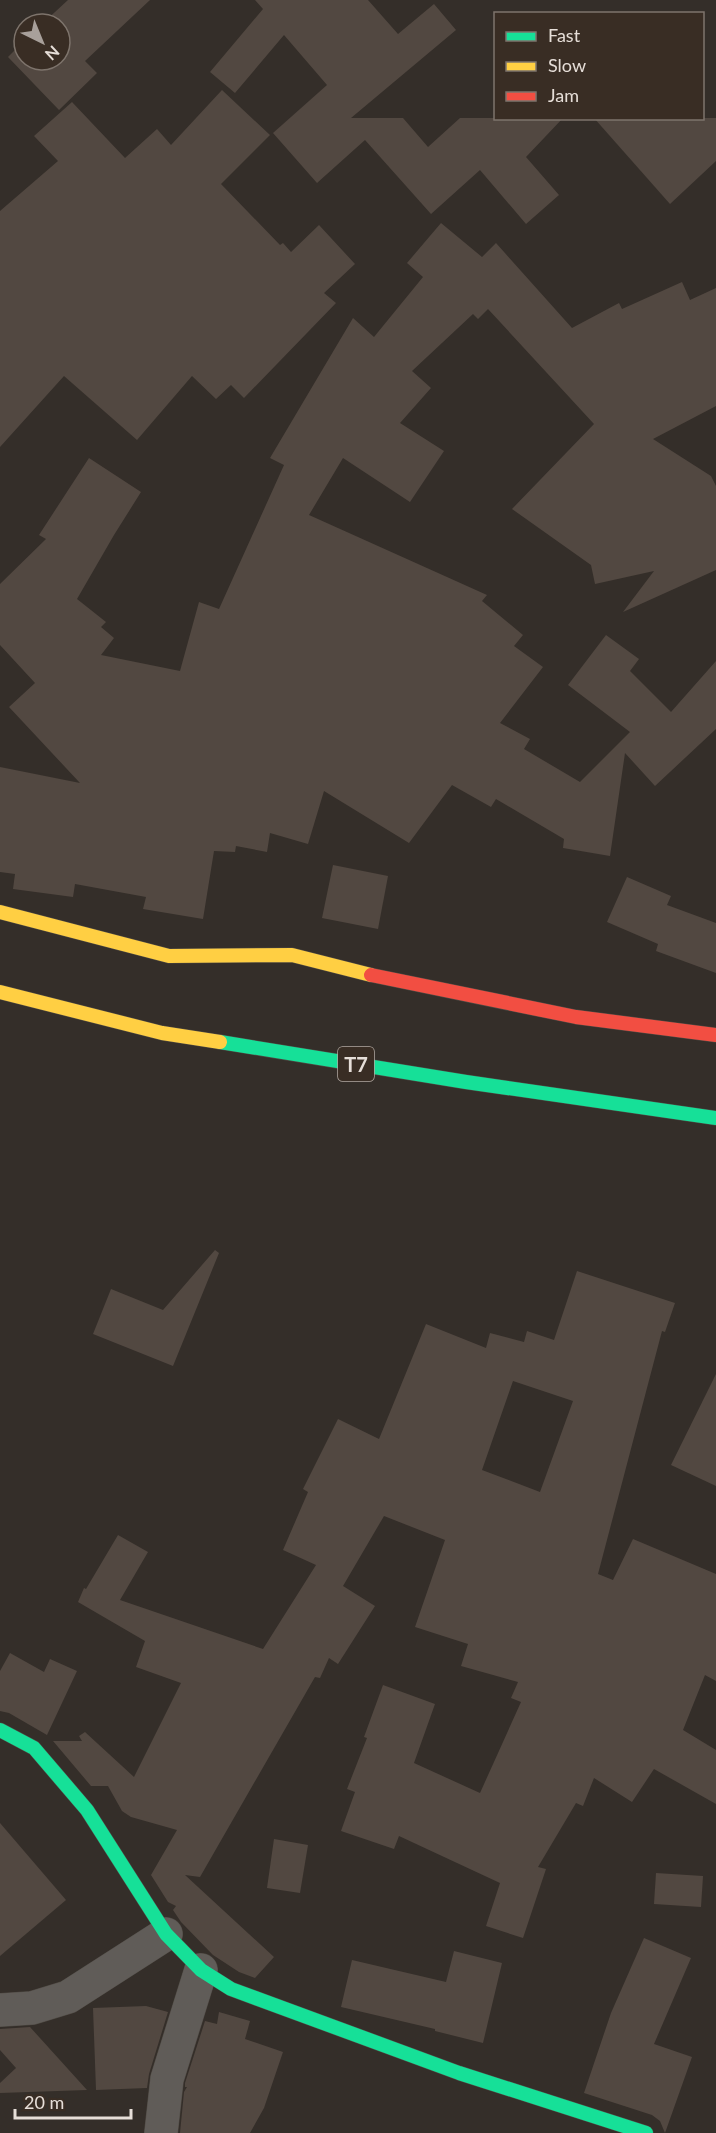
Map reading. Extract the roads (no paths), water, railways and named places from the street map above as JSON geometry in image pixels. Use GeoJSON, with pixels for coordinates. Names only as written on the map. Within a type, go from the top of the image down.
{"type":"FeatureCollection","features":[{"type":"Feature","properties":{"kind":"main road"},"geometry":{"type":"LineString","coordinates":[[0,912],[169,956],[292,955],[388,979],[576,1017],[716,1035]]}},
{"type":"Feature","properties":{"kind":"main road","name":"T7"},"geometry":{"type":"LineString","coordinates":[[0,992],[162,1033],[466,1082],[716,1118]]}},
{"type":"Feature","properties":{"kind":"main road"},"geometry":{"type":"LineString","coordinates":[[0,1730],[34,1748],[87,1810],[166,1934],[201,1970],[231,1989],[437,2064],[646,2133]]}},
{"type":"Feature","properties":{"kind":"street"},"geometry":{"type":"LineString","coordinates":[[0,2010],[32,2008],[68,1997],[166,1934]]}},
{"type":"Feature","properties":{"kind":"street"},"geometry":{"type":"LineString","coordinates":[[161,2133],[167,2079],[201,1970]]}}]}
